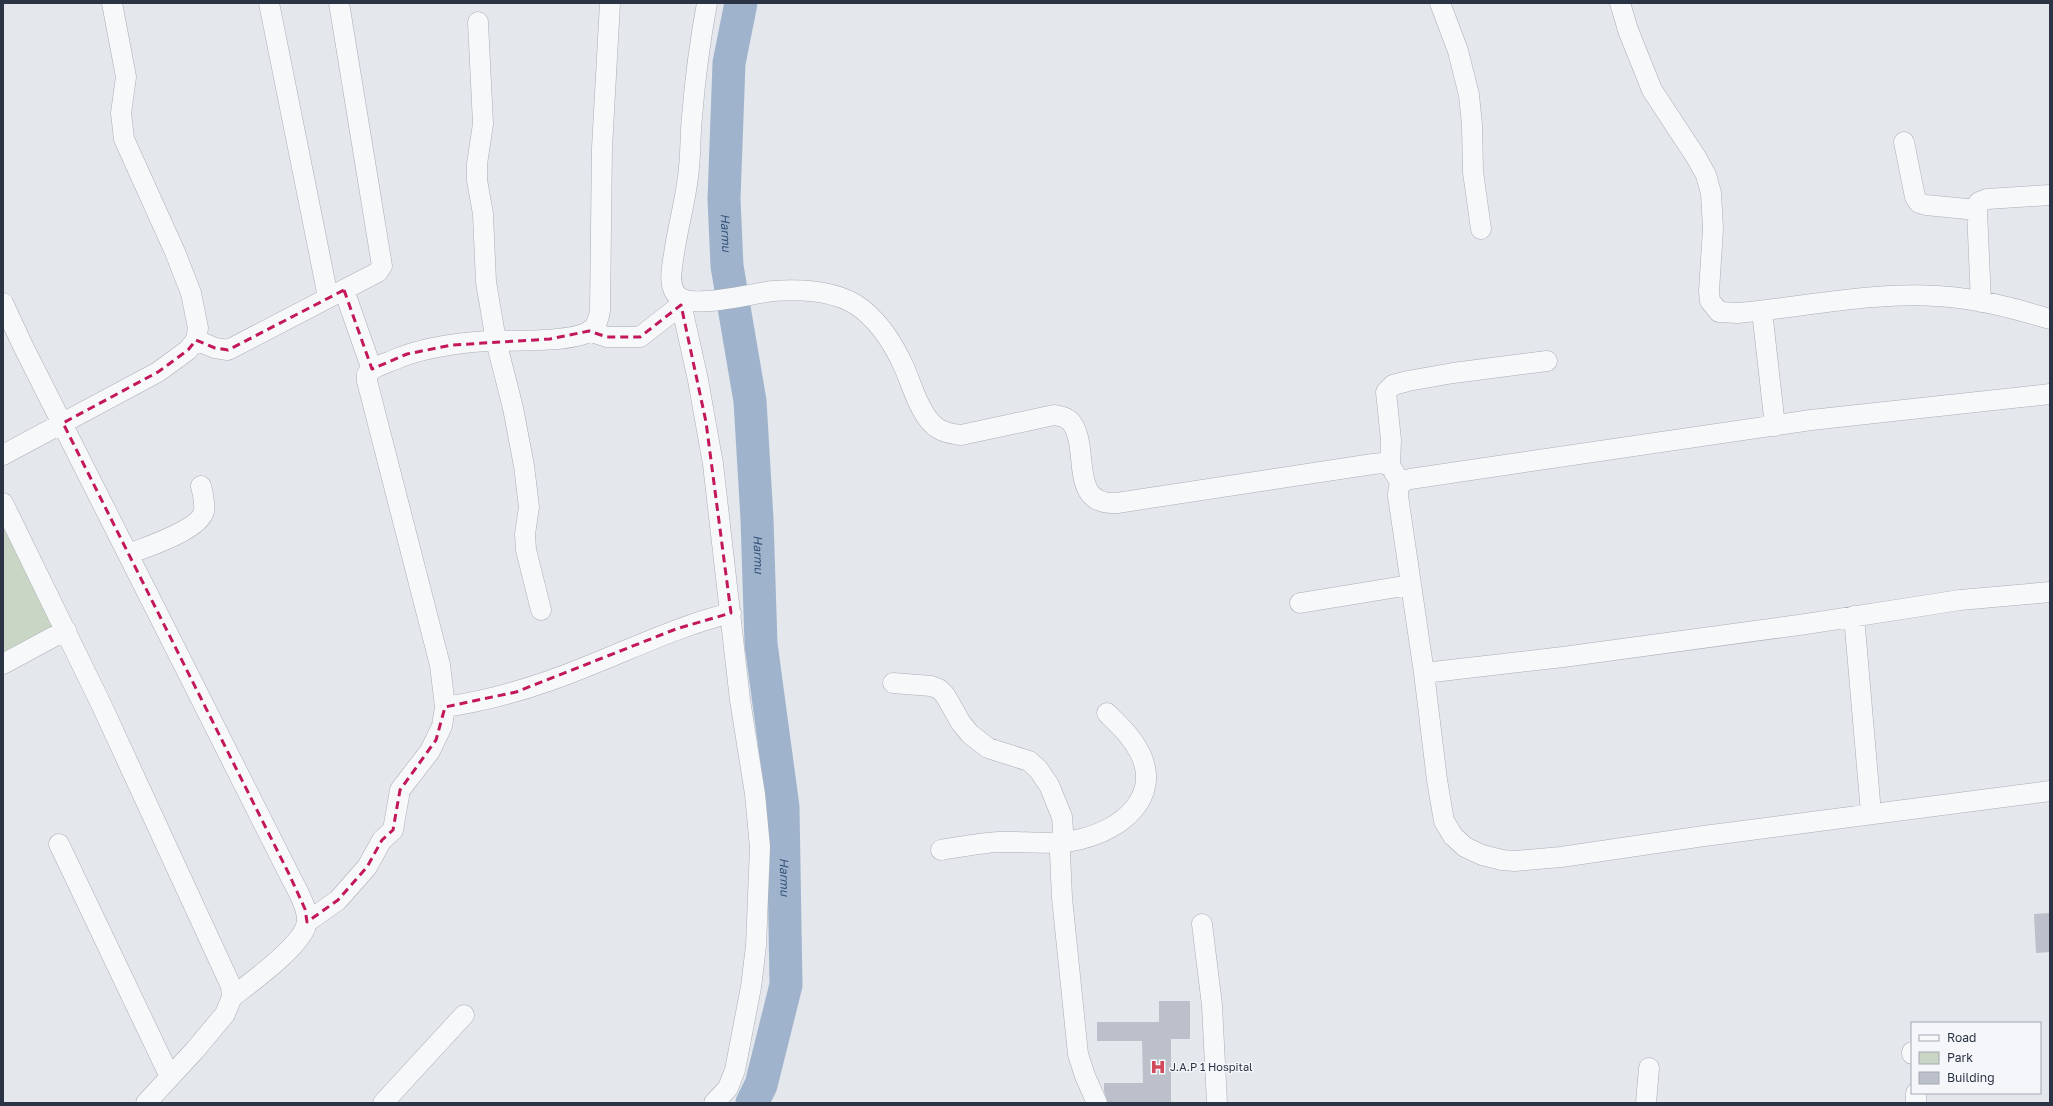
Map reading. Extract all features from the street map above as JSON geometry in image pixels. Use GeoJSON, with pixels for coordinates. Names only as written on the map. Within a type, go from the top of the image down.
{"type":"FeatureCollection","features":[{"type":"Feature","properties":{"kind":"street"},"geometry":{"type":"LineString","coordinates":[[3,455],[158,372],[188,350],[196,340],[198,328],[191,293],[169,239],[124,139],[121,113],[126,77],[112,3]]}},
{"type":"Feature","properties":{"kind":"street"},"geometry":{"type":"LineString","coordinates":[[268,3],[336,293],[372,370]]}},
{"type":"Feature","properties":{"kind":"street"},"geometry":{"type":"LineString","coordinates":[[196,340],[215,348],[228,350],[378,272],[382,266],[340,3]]}},
{"type":"Feature","properties":{"kind":"street"},"geometry":{"type":"LineString","coordinates":[[590,331],[597,324],[600,310],[602,148],[610,3]]}},
{"type":"Feature","properties":{"kind":"street"},"geometry":{"type":"LineString","coordinates":[[707,3],[695,81],[686,190],[672,266],[672,288],[680,302],[706,422],[731,613],[740,700],[758,820],[760,846],[759,888],[751,987],[735,1070],[728,1088],[714,1103]]}},
{"type":"Feature","properties":{"kind":"street"},"geometry":{"type":"LineString","coordinates":[[1440,3],[1458,51],[1469,95],[1472,125],[1473,172],[1481,229]]}},
{"type":"Feature","properties":{"kind":"street"},"geometry":{"type":"LineString","coordinates":[[1620,3],[1628,30],[1652,90],[1696,157],[1706,175],[1713,207],[1709,291],[1710,301],[1719,312],[1738,313],[1762,311],[1853,299],[1937,296],[1981,302],[2050,319]]}},
{"type":"Feature","properties":{"kind":"street"},"geometry":{"type":"LineString","coordinates":[[478,22],[483,117],[477,180],[483,214],[486,282],[496,341],[513,408],[524,466],[529,507],[526,550],[541,610]]}},
{"type":"Feature","properties":{"kind":"street"},"geometry":{"type":"LineString","coordinates":[[1904,142],[1915,197],[1919,203],[1976,210]]}},
{"type":"Feature","properties":{"kind":"street"},"geometry":{"type":"LineString","coordinates":[[1981,302],[1976,210],[1979,202],[1987,199],[2050,195]]}},
{"type":"Feature","properties":{"kind":"street"},"geometry":{"type":"LineString","coordinates":[[307,922],[338,900],[367,867],[382,840],[393,830],[400,790],[430,751],[436,740],[442,726],[445,707],[438,659],[367,381],[367,374],[394,359],[422,350],[452,345],[496,341],[550,339],[590,331],[607,337],[640,337],[680,302],[703,302],[773,291],[816,292],[842,297],[861,309],[890,340],[904,366],[919,403],[928,418],[938,429],[949,434],[961,435],[1054,415],[1071,421],[1076,433],[1086,485],[1092,496],[1099,502],[1118,503],[1383,463],[1390,466],[1401,483]]}},
{"type":"Feature","properties":{"kind":"street"},"geometry":{"type":"LineString","coordinates":[[3,303],[305,908],[307,922],[304,931],[294,944],[277,961],[232,997],[225,1014],[214,1028],[146,1103]]}},
{"type":"Feature","properties":{"kind":"street"},"geometry":{"type":"LineString","coordinates":[[1762,311],[1775,426]]}},
{"type":"Feature","properties":{"kind":"street"},"geometry":{"type":"LineString","coordinates":[[1390,466],[1391,440],[1386,392],[1393,385],[1453,373],[1547,361]]}},
{"type":"Feature","properties":{"kind":"street"},"geometry":{"type":"LineString","coordinates":[[2050,394],[1902,409],[1775,426],[1410,479],[1398,486],[1398,496],[1410,585],[1424,673],[1437,780],[1444,821],[1453,836],[1465,847],[1482,855],[1502,860],[1516,861],[1561,857],[1871,813],[2050,791]]}},
{"type":"Feature","properties":{"kind":"street"},"geometry":{"type":"LineString","coordinates":[[129,554],[186,529],[200,519],[204,507],[201,486]]}},
{"type":"Feature","properties":{"kind":"street"},"geometry":{"type":"LineString","coordinates":[[3,503],[66,630],[218,954],[230,982],[232,997]]}},
{"type":"Feature","properties":{"kind":"street"},"geometry":{"type":"LineString","coordinates":[[1300,603],[1410,585]]}},
{"type":"Feature","properties":{"kind":"street"},"geometry":{"type":"LineString","coordinates":[[1424,673],[1563,657],[1806,624],[1960,600],[2050,592]]}},
{"type":"Feature","properties":{"kind":"street"},"geometry":{"type":"LineString","coordinates":[[445,707],[478,702],[516,692],[587,667],[676,629],[731,613]]}},
{"type":"Feature","properties":{"kind":"street"},"geometry":{"type":"LineString","coordinates":[[1854,616],[1871,813]]}},
{"type":"Feature","properties":{"kind":"street"},"geometry":{"type":"LineString","coordinates":[[3,664],[66,630]]}},
{"type":"Feature","properties":{"kind":"street"},"geometry":{"type":"LineString","coordinates":[[893,683],[931,686],[939,689],[949,701],[961,723],[979,742],[988,748],[1029,762],[1038,769],[1049,785],[1062,817],[1062,898],[1078,1054],[1085,1076],[1097,1103]]}},
{"type":"Feature","properties":{"kind":"street"},"geometry":{"type":"LineString","coordinates":[[941,850],[999,842],[1062,842],[1094,836],[1109,829],[1133,811],[1144,794],[1144,768],[1141,755],[1134,742],[1107,714]]}},
{"type":"Feature","properties":{"kind":"street"},"geometry":{"type":"LineString","coordinates":[[59,844],[170,1077]]}},
{"type":"Feature","properties":{"kind":"street"},"geometry":{"type":"LineString","coordinates":[[1202,924],[1212,1004],[1217,1103]]}},
{"type":"Feature","properties":{"kind":"street"},"geometry":{"type":"LineString","coordinates":[[383,1103],[464,1015]]}},
{"type":"Feature","properties":{"kind":"street"},"geometry":{"type":"LineString","coordinates":[[1646,1103],[1649,1068]]}},
{"type":"Feature","properties":{"kind":"highlighted area"},"geometry":{"type":"Polygon","coordinates":[[[344,290],[372,369],[407,354],[452,345],[550,339],[589,331],[607,337],[640,337],[681,305],[706,422],[731,613],[676,629],[516,692],[445,707],[436,740],[400,790],[393,830],[382,840],[367,867],[338,900],[307,922],[305,909],[289,874],[63,423],[158,372],[188,350],[196,340],[215,348],[228,350],[344,290]]]}},
{"type":"Feature","properties":{"kind":"green space"},"geometry":{"type":"Polygon","coordinates":[[[3,519],[60,634],[3,663],[3,519]]]}},
{"type":"Feature","properties":{"kind":"building"},"geometry":{"type":"Polygon","coordinates":[[[2050,913],[2050,952],[2036,953],[2034,914],[2050,913]]]}},
{"type":"Feature","properties":{"kind":"building"},"geometry":{"type":"Polygon","coordinates":[[[1159,1001],[1190,1001],[1190,1039],[1171,1039],[1171,1103],[1108,1103],[1104,1091],[1104,1083],[1143,1083],[1142,1041],[1097,1041],[1097,1022],[1159,1022],[1159,1001]]]}},
{"type":"Feature","properties":{"kind":"waterway","name":"Harmu"},"geometry":{"type":"LineString","coordinates":[[741,3],[729,63],[724,199],[727,266],[750,401],[757,519],[761,644],[783,807],[786,985],[761,1085],[752,1103]]}},
{"type":"Feature","properties":{"kind":"place","name":"J.A.P 1 Hospital"},"geometry":{"type":"Point","coordinates":[1158,1067]}}]}
